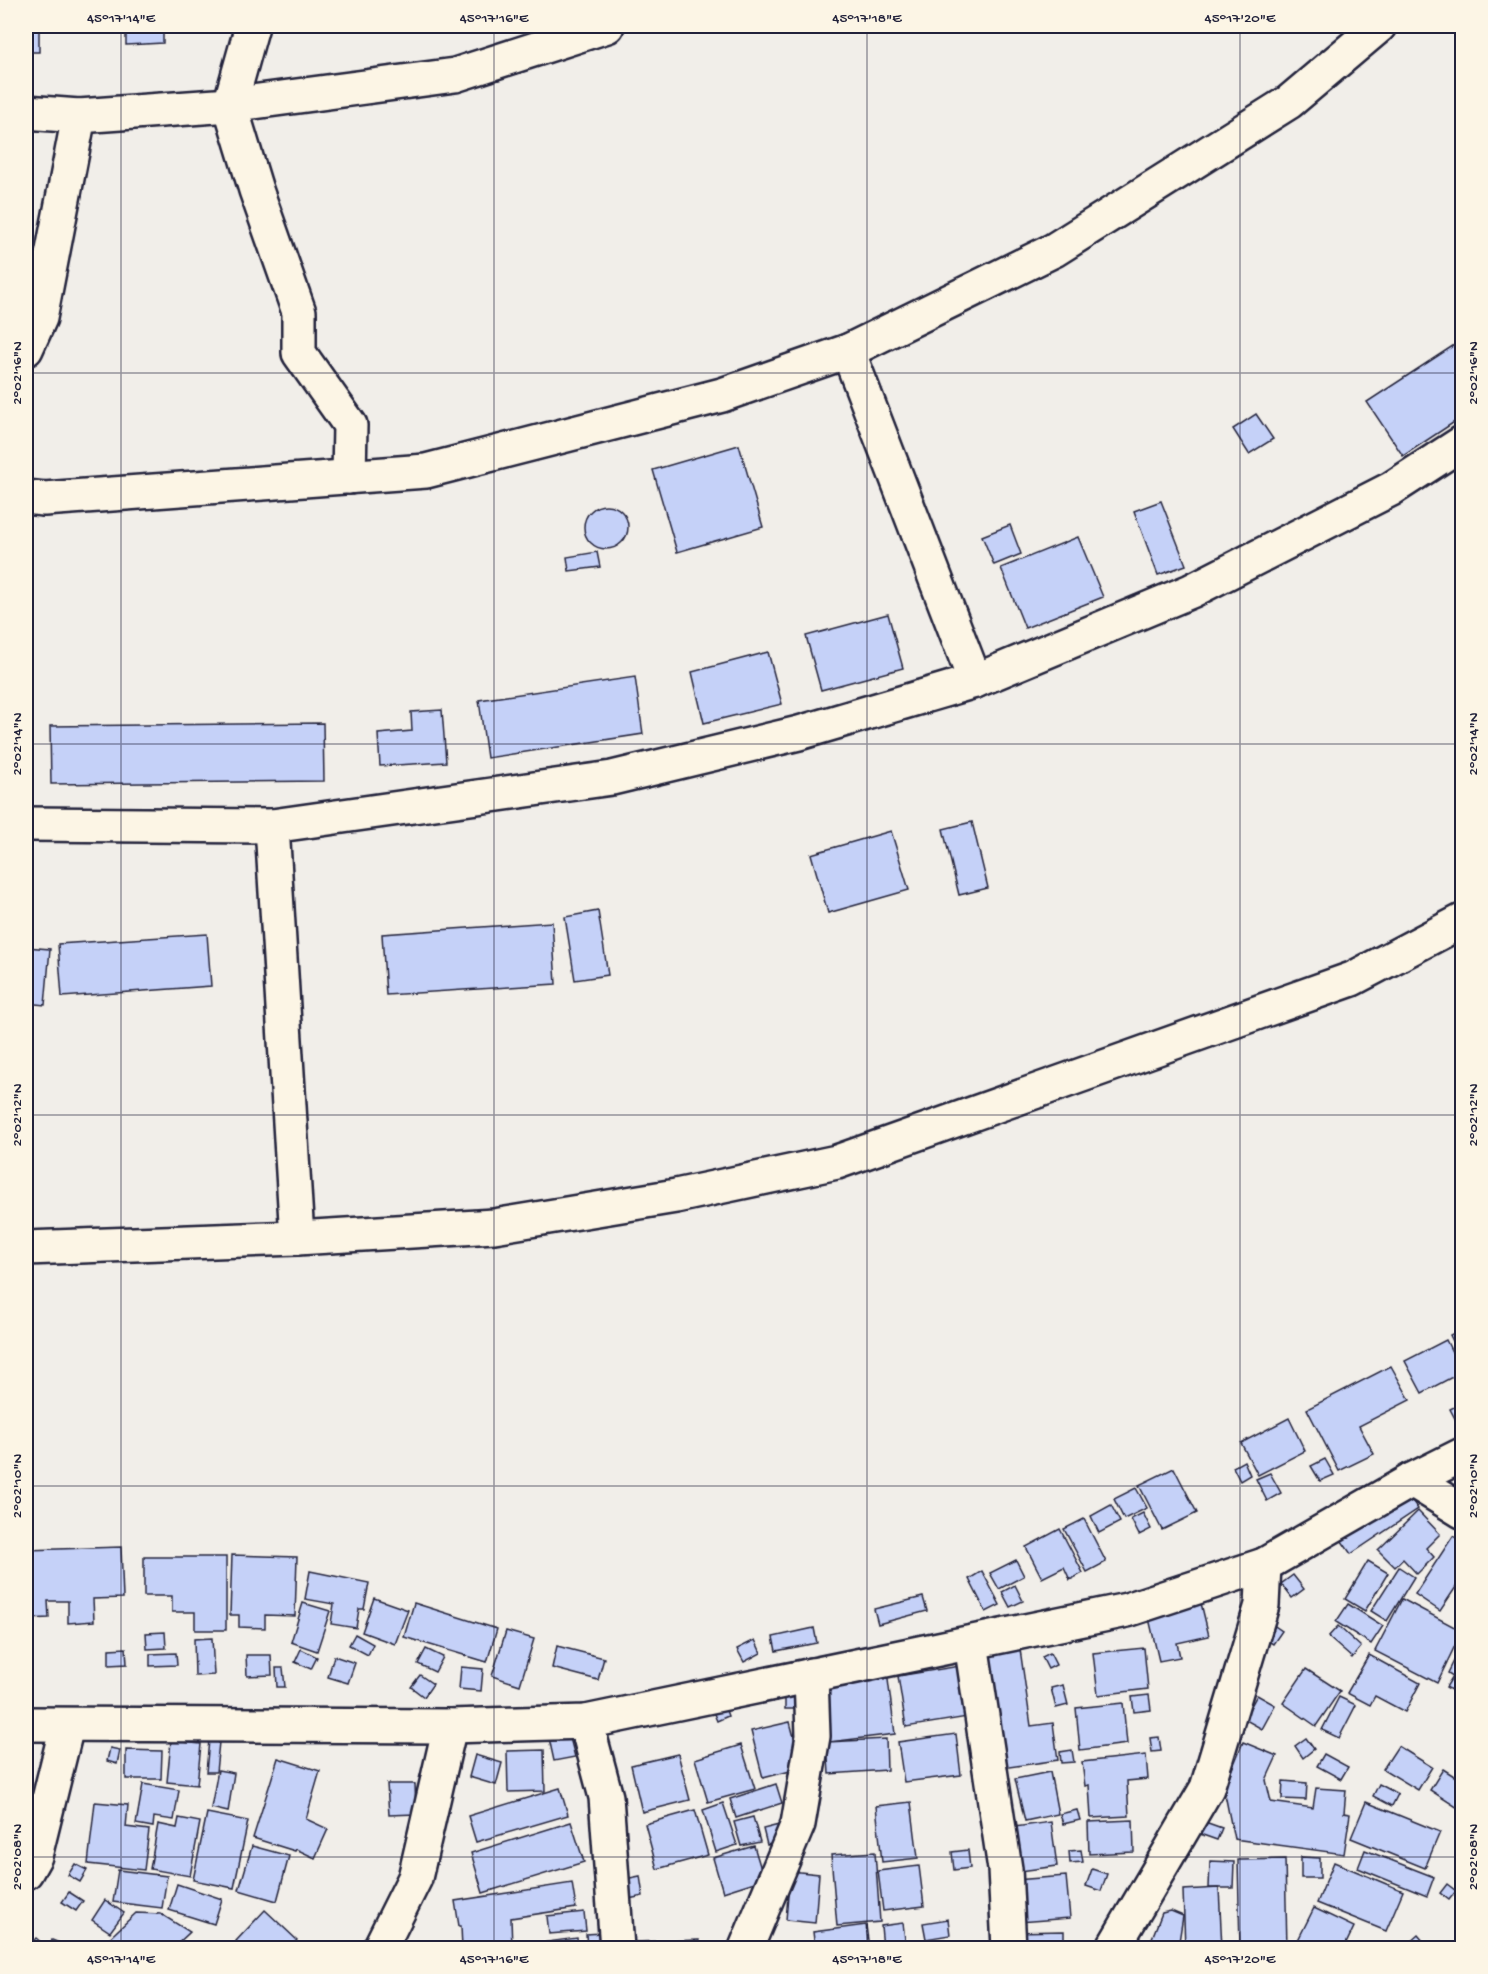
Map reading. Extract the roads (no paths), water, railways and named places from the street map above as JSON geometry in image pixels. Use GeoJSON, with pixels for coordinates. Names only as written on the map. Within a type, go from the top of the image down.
{"type":"FeatureCollection","features":[{"type":"Feature","properties":{"kind":"street"},"geometry":{"type":"LineString","coordinates":[[252,26],[230,105],[256,190],[299,312],[299,353],[350,425],[349,477]]}},
{"type":"Feature","properties":{"kind":"street"},"geometry":{"type":"LineString","coordinates":[[26,112],[79,116],[230,105],[455,75],[607,26]]}},
{"type":"Feature","properties":{"kind":"street"},"geometry":{"type":"LineString","coordinates":[[26,497],[44,499],[426,471],[722,394],[848,351],[1054,250],[1289,102],[1379,26]]}},
{"type":"Feature","properties":{"kind":"street"},"geometry":{"type":"LineString","coordinates":[[26,349],[40,318],[79,116]]}},
{"type":"Feature","properties":{"kind":"street"},"geometry":{"type":"LineString","coordinates":[[848,351],[975,681]]}},
{"type":"Feature","properties":{"kind":"street"},"geometry":{"type":"LineString","coordinates":[[26,824],[272,826],[612,778],[799,733],[975,681],[1191,591],[1391,489],[1462,443]]}},
{"type":"Feature","properties":{"kind":"street"},"geometry":{"type":"LineString","coordinates":[[272,826],[297,1238]]}},
{"type":"Feature","properties":{"kind":"street"},"geometry":{"type":"LineString","coordinates":[[26,1248],[297,1238],[494,1226],[676,1196],[837,1161],[1352,979],[1462,921]]}},
{"type":"Feature","properties":{"kind":"street"},"geometry":{"type":"LineString","coordinates":[[26,1724],[450,1725],[586,1722],[1127,1610],[1264,1565],[1412,1480],[1462,1455]]}},
{"type":"Feature","properties":{"kind":"street"},"geometry":{"type":"LineString","coordinates":[[1412,1480],[1462,1511]]}},
{"type":"Feature","properties":{"kind":"street"},"geometry":{"type":"LineString","coordinates":[[1113,1948],[1207,1788],[1262,1605],[1264,1565]]}},
{"type":"Feature","properties":{"kind":"street"},"geometry":{"type":"LineString","coordinates":[[971,1643],[1005,1869],[1009,1948]]}},
{"type":"Feature","properties":{"kind":"street"},"geometry":{"type":"LineString","coordinates":[[746,1948],[798,1824],[813,1736],[810,1676]]}},
{"type":"Feature","properties":{"kind":"street"},"geometry":{"type":"LineString","coordinates":[[586,1722],[606,1797],[617,1948]]}},
{"type":"Feature","properties":{"kind":"street"},"geometry":{"type":"LineString","coordinates":[[26,1872],[35,1856],[67,1725]]}},
{"type":"Feature","properties":{"kind":"street"},"geometry":{"type":"LineString","coordinates":[[380,1948],[415,1878],[450,1725]]}}]}
